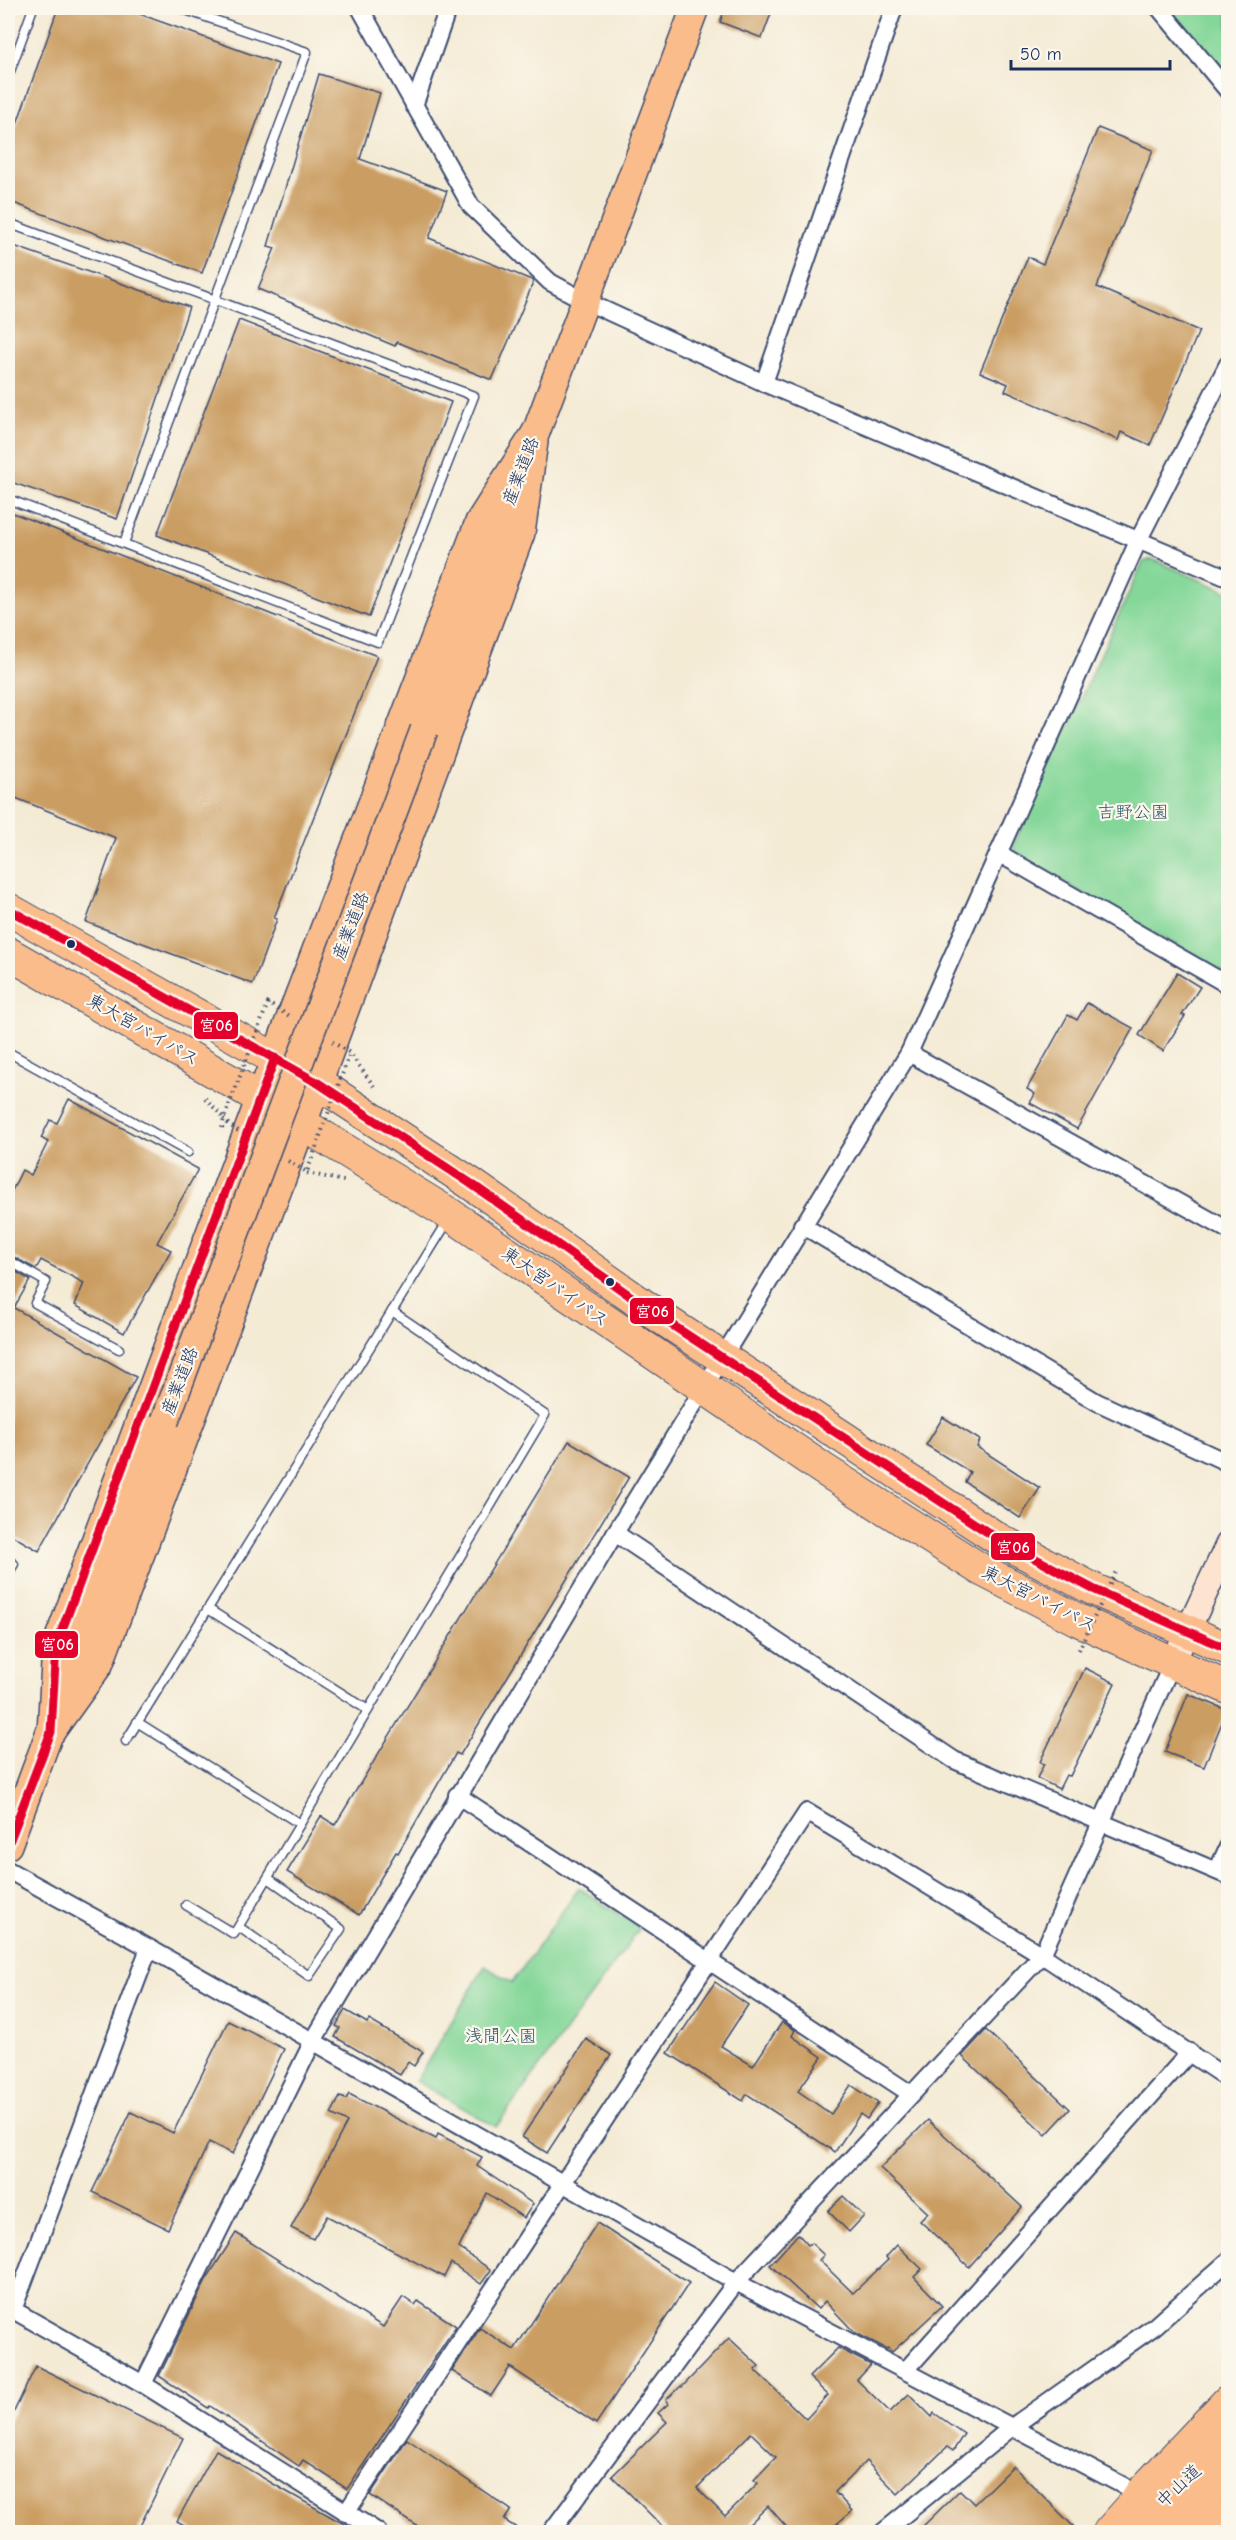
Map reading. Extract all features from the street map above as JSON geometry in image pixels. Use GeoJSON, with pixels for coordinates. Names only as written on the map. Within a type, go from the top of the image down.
{"type":"FeatureCollection","features":[{"type":"Feature","properties":{"kind":"highway","name":"東大宮バイパス"},"geometry":{"type":"LineString","coordinates":[[8,909],[318,1083],[470,1184],[663,1319],[998,1539],[1093,1589],[1228,1649]]}},
{"type":"Feature","properties":{"kind":"highway","name":"東大宮バイパス"},"geometry":{"type":"LineString","coordinates":[[8,953],[260,1098],[451,1215],[833,1476],[980,1569],[1078,1620],[1228,1688]]}},
{"type":"Feature","properties":{"kind":"highway"},"geometry":{"type":"LineString","coordinates":[[1109,2532],[1140,2494],[1228,2401]]}},
{"type":"Feature","properties":{"kind":"highway","name":"中山道"},"geometry":{"type":"LineString","coordinates":[[1130,2532],[1228,2440]]}},
{"type":"Feature","properties":{"kind":"highway"},"geometry":{"type":"LineString","coordinates":[[1162,2532],[1228,2470]]}},
{"type":"Feature","properties":{"kind":"highway"},"geometry":{"type":"LineString","coordinates":[[1207,2532],[1228,2514]]}},
{"type":"Feature","properties":{"kind":"main road","name":"産業道路"},"geometry":{"type":"LineString","coordinates":[[8,1845],[695,8]]}},
{"type":"Feature","properties":{"kind":"main road"},"geometry":{"type":"LineString","coordinates":[[51,1732],[56,1646],[260,1098],[479,522],[536,432]]}},
{"type":"Feature","properties":{"kind":"main road"},"geometry":{"type":"LineString","coordinates":[[51,1732],[99,1665],[318,1083],[521,533],[536,432]]}},
{"type":"Feature","properties":{"kind":"street"},"geometry":{"type":"LineString","coordinates":[[360,8],[471,206],[550,282],[585,301],[764,384],[1228,578]]}},
{"type":"Feature","properties":{"kind":"street"},"geometry":{"type":"LineString","coordinates":[[414,106],[448,8]]}},
{"type":"Feature","properties":{"kind":"street"},"geometry":{"type":"LineString","coordinates":[[764,384],[894,8]]}},
{"type":"Feature","properties":{"kind":"street"},"geometry":{"type":"LineString","coordinates":[[1159,8],[1228,92]]}},
{"type":"Feature","properties":{"kind":"street"},"geometry":{"type":"LineString","coordinates":[[142,2385],[313,2041],[615,1533],[909,1053],[1139,539],[1228,364]]}},
{"type":"Feature","properties":{"kind":"street"},"geometry":{"type":"LineString","coordinates":[[998,853],[1228,986]]}},
{"type":"Feature","properties":{"kind":"street"},"geometry":{"type":"LineString","coordinates":[[909,1053],[1228,1230]]}},
{"type":"Feature","properties":{"kind":"street"},"geometry":{"type":"LineString","coordinates":[[802,1225],[1097,1402],[1228,1463]]}},
{"type":"Feature","properties":{"kind":"street"},"geometry":{"type":"LineString","coordinates":[[615,1533],[954,1760],[1223,1873],[1228,1847]]}},
{"type":"Feature","properties":{"kind":"street"},"geometry":{"type":"LineString","coordinates":[[551,2532],[736,2282],[1042,1955],[1228,1544]]}},
{"type":"Feature","properties":{"kind":"street"},"geometry":{"type":"LineString","coordinates":[[457,1796],[911,2094]]}},
{"type":"Feature","properties":{"kind":"street"},"geometry":{"type":"LineString","coordinates":[[345,2513],[807,1812],[1042,1955],[1228,2079]]}},
{"type":"Feature","properties":{"kind":"street"},"geometry":{"type":"LineString","coordinates":[[8,1870],[736,2282],[1124,2486]]}},
{"type":"Feature","properties":{"kind":"street"},"geometry":{"type":"LineString","coordinates":[[149,1948],[10,2308],[142,2385],[378,2532]]}},
{"type":"Feature","properties":{"kind":"street"},"geometry":{"type":"LineString","coordinates":[[906,2370],[1190,2052]]}},
{"type":"Feature","properties":{"kind":"street"},"geometry":{"type":"LineString","coordinates":[[883,2532],[1012,2427],[1155,2326],[1228,2261]]}},
{"type":"Feature","properties":{"kind":"lane"},"geometry":{"type":"LineString","coordinates":[[8,77],[33,8]]}},
{"type":"Feature","properties":{"kind":"lane"},"geometry":{"type":"LineString","coordinates":[[124,543],[307,52],[180,8]]}},
{"type":"Feature","properties":{"kind":"lane"},"geometry":{"type":"LineString","coordinates":[[8,223],[474,396],[378,642],[8,499]]}},
{"type":"Feature","properties":{"kind":"lane"},"geometry":{"type":"LineString","coordinates":[[8,1052],[189,1152]]}},
{"type":"Feature","properties":{"kind":"lane"},"geometry":{"type":"LineString","coordinates":[[126,1741],[451,1215]]}},
{"type":"Feature","properties":{"kind":"lane"},"geometry":{"type":"LineString","coordinates":[[8,1260],[46,1282],[34,1303],[119,1349]]}},
{"type":"Feature","properties":{"kind":"lane"},"geometry":{"type":"LineString","coordinates":[[186,1905],[234,1934],[545,1415],[392,1311]]}},
{"type":"Feature","properties":{"kind":"lane"},"geometry":{"type":"LineString","coordinates":[[8,1560],[14,1564],[8,1574]]}},
{"type":"Feature","properties":{"kind":"lane"},"geometry":{"type":"LineString","coordinates":[[208,1608],[368,1710]]}},
{"type":"Feature","properties":{"kind":"lane"},"geometry":{"type":"LineString","coordinates":[[137,1722],[300,1824]]}},
{"type":"Feature","properties":{"kind":"lane"},"geometry":{"type":"LineString","coordinates":[[239,1927],[309,1976],[341,1929],[268,1878]]}},
{"type":"Feature","properties":{"kind":"path"},"geometry":{"type":"LineString","coordinates":[[222,1128],[268,1003]]}},
{"type":"Feature","properties":{"kind":"path"},"geometry":{"type":"LineString","coordinates":[[350,1182],[307,1172],[350,1053],[379,1093]]}},
{"type":"Feature","properties":{"kind":"path"},"geometry":{"type":"LineString","coordinates":[[202,1095],[224,1118]]}},
{"type":"Feature","properties":{"kind":"path"},"geometry":{"type":"LineString","coordinates":[[1079,1650],[1117,1569]]}},
{"type":"Feature","properties":{"kind":"green space"},"geometry":{"type":"Polygon","coordinates":[[[1167,8],[1226,8],[1228,11],[1228,84],[1167,8]]]}},
{"type":"Feature","properties":{"kind":"green space","name":"吉野公園"},"geometry":{"type":"Polygon","coordinates":[[[1152,559],[1228,592],[1228,975],[1017,856],[1013,846],[1143,562],[1152,559]]]}},
{"type":"Feature","properties":{"kind":"green space","name":"浅間公園"},"geometry":{"type":"Polygon","coordinates":[[[579,1888],[640,1928],[496,2127],[416,2081],[485,1966],[512,1983],[579,1888]]]}},
{"type":"Feature","properties":{"kind":"building"},"geometry":{"type":"Polygon","coordinates":[[[58,8],[123,8],[278,64],[202,273],[8,201],[8,149],[58,8]]]}},
{"type":"Feature","properties":{"kind":"building"},"geometry":{"type":"Polygon","coordinates":[[[725,8],[773,8],[762,38],[720,22],[725,8]]]}},
{"type":"Feature","properties":{"kind":"building"},"geometry":{"type":"Polygon","coordinates":[[[319,74],[380,93],[360,159],[447,191],[429,238],[534,281],[492,380],[397,342],[395,346],[258,289],[275,248],[268,246],[319,74]]]}},
{"type":"Feature","properties":{"kind":"building"},"geometry":{"type":"Polygon","coordinates":[[[1098,128],[1153,150],[1097,287],[1199,331],[1150,445],[1121,432],[1118,440],[1005,391],[1008,384],[980,372],[1028,257],[1043,264],[1098,128]]]}},
{"type":"Feature","properties":{"kind":"building"},"geometry":{"type":"Polygon","coordinates":[[[8,244],[189,307],[117,519],[8,481],[8,244]]]}},
{"type":"Feature","properties":{"kind":"building"},"geometry":{"type":"Polygon","coordinates":[[[239,320],[451,402],[369,617],[157,535],[239,320]]]}},
{"type":"Feature","properties":{"kind":"building"},"geometry":{"type":"Polygon","coordinates":[[[8,511],[377,656],[274,918],[277,919],[253,984],[86,922],[116,838],[8,795],[8,511]]]}},
{"type":"Feature","properties":{"kind":"building"},"geometry":{"type":"Polygon","coordinates":[[[1177,973],[1200,987],[1163,1051],[1139,1035],[1177,973]]]}},
{"type":"Feature","properties":{"kind":"building"},"geometry":{"type":"Polygon","coordinates":[[[1087,1003],[1133,1028],[1077,1129],[1030,1103],[1035,1094],[1027,1089],[1068,1015],[1077,1020],[1087,1003]]]}},
{"type":"Feature","properties":{"kind":"building"},"geometry":{"type":"Polygon","coordinates":[[[69,1099],[198,1169],[157,1243],[171,1250],[124,1333],[75,1305],[84,1283],[41,1260],[36,1269],[8,1254],[8,1199],[22,1170],[31,1175],[48,1142],[41,1138],[50,1120],[57,1123],[69,1099]]]}},
{"type":"Feature","properties":{"kind":"building"},"geometry":{"type":"Polygon","coordinates":[[[8,1267],[30,1280],[14,1308],[136,1377],[39,1551],[8,1533],[8,1267]]]}},
{"type":"Feature","properties":{"kind":"building"},"geometry":{"type":"Polygon","coordinates":[[[943,1417],[980,1440],[977,1447],[1040,1488],[1020,1518],[965,1482],[970,1472],[926,1445],[943,1417]]]}},
{"type":"Feature","properties":{"kind":"building"},"geometry":{"type":"Polygon","coordinates":[[[569,1441],[629,1477],[460,1755],[456,1753],[359,1915],[287,1872],[321,1816],[335,1825],[569,1441]]]}},
{"type":"Feature","properties":{"kind":"building"},"geometry":{"type":"Polygon","coordinates":[[[1085,1668],[1115,1683],[1070,1776],[1066,1775],[1059,1789],[1037,1778],[1044,1764],[1040,1762],[1085,1668]]]}},
{"type":"Feature","properties":{"kind":"building"},"geometry":{"type":"Polygon","coordinates":[[[1188,1694],[1227,1710],[1204,1767],[1165,1752],[1188,1694]]]}},
{"type":"Feature","properties":{"kind":"building"},"geometry":{"type":"Polygon","coordinates":[[[715,1982],[748,2005],[721,2046],[753,2066],[782,2022],[795,2030],[792,2036],[822,2057],[798,2091],[831,2114],[851,2085],[878,2103],[867,2119],[860,2114],[835,2152],[747,2094],[743,2101],[668,2053],[715,1982]]]}},
{"type":"Feature","properties":{"kind":"building"},"geometry":{"type":"Polygon","coordinates":[[[345,2010],[367,2023],[369,2020],[423,2052],[414,2066],[408,2062],[400,2075],[335,2037],[340,2028],[336,2026],[345,2010]]]}},
{"type":"Feature","properties":{"kind":"building"},"geometry":{"type":"Polygon","coordinates":[[[228,2021],[284,2049],[233,2154],[209,2142],[168,2229],[92,2192],[131,2112],[173,2133],[228,2021]]]}},
{"type":"Feature","properties":{"kind":"building"},"geometry":{"type":"Polygon","coordinates":[[[986,2030],[1070,2109],[1046,2135],[962,2056],[986,2030]]]}},
{"type":"Feature","properties":{"kind":"building"},"geometry":{"type":"Polygon","coordinates":[[[586,2039],[611,2055],[547,2153],[522,2137],[586,2039]]]}},
{"type":"Feature","properties":{"kind":"building"},"geometry":{"type":"Polygon","coordinates":[[[349,2094],[436,2139],[438,2134],[482,2157],[477,2166],[533,2204],[524,2218],[487,2193],[459,2248],[491,2270],[481,2284],[451,2263],[444,2277],[327,2216],[313,2239],[291,2228],[347,2122],[331,2114],[340,2097],[346,2099],[349,2094]]]}},
{"type":"Feature","properties":{"kind":"building"},"geometry":{"type":"Polygon","coordinates":[[[928,2120],[1022,2207],[969,2267],[920,2221],[928,2213],[880,2168],[928,2120]]]}},
{"type":"Feature","properties":{"kind":"building"},"geometry":{"type":"Polygon","coordinates":[[[843,2196],[864,2216],[849,2232],[828,2211],[843,2196]]]}},
{"type":"Feature","properties":{"kind":"building"},"geometry":{"type":"Polygon","coordinates":[[[597,2223],[689,2283],[596,2424],[510,2367],[491,2396],[452,2371],[480,2328],[514,2350],[597,2223]]]}},
{"type":"Feature","properties":{"kind":"building"},"geometry":{"type":"Polygon","coordinates":[[[236,2233],[383,2327],[403,2297],[415,2305],[418,2301],[456,2326],[347,2489],[303,2460],[299,2466],[210,2406],[208,2408],[159,2376],[206,2280],[236,2233]]]}},
{"type":"Feature","properties":{"kind":"building"},"geometry":{"type":"Polygon","coordinates":[[[798,2234],[808,2245],[811,2243],[824,2255],[819,2260],[853,2293],[888,2260],[886,2257],[897,2245],[922,2269],[914,2277],[942,2306],[892,2352],[854,2332],[825,2301],[818,2309],[770,2265],[798,2234]]]}},
{"type":"Feature","properties":{"kind":"building"},"geometry":{"type":"Polygon","coordinates":[[[729,2338],[759,2366],[755,2370],[806,2419],[828,2395],[809,2377],[838,2348],[871,2365],[857,2380],[890,2412],[909,2394],[932,2417],[934,2413],[964,2434],[953,2451],[947,2447],[898,2494],[866,2461],[835,2492],[852,2511],[827,2532],[791,2532],[768,2506],[741,2532],[668,2532],[612,2476],[667,2422],[658,2413],[668,2404],[666,2400],[682,2387],[729,2338]],[[751,2433],[697,2488],[725,2516],[758,2483],[754,2480],[776,2457],[751,2433]]]}},
{"type":"Feature","properties":{"kind":"building"},"geometry":{"type":"Polygon","coordinates":[[[36,2366],[183,2438],[137,2532],[8,2532],[8,2424],[36,2366]]]}},
{"type":"Feature","properties":{"kind":"building"},"geometry":{"type":"Polygon","coordinates":[[[407,2439],[511,2510],[504,2520],[523,2532],[426,2532],[370,2495],[407,2439]]]}},
{"type":"Feature","properties":{"kind":"building"},"geometry":{"type":"Polygon","coordinates":[[[216,2450],[358,2532],[196,2532],[177,2521],[216,2450]]]}},
{"type":"Feature","properties":{"kind":"building"},"geometry":{"type":"Polygon","coordinates":[[[1013,2466],[1079,2532],[917,2532],[960,2490],[974,2504],[1013,2466]]]}},
{"type":"Feature","properties":{"kind":"transit line","name":"宮06"},"geometry":{"type":"LineString","coordinates":[[8,909],[318,1083],[470,1183],[663,1319],[998,1539],[1093,1589],[1228,1649]]}},
{"type":"Feature","properties":{"kind":"transit line","name":"宮06"},"geometry":{"type":"LineString","coordinates":[[8,1845],[51,1732],[56,1646],[275,1058]]}}]}
